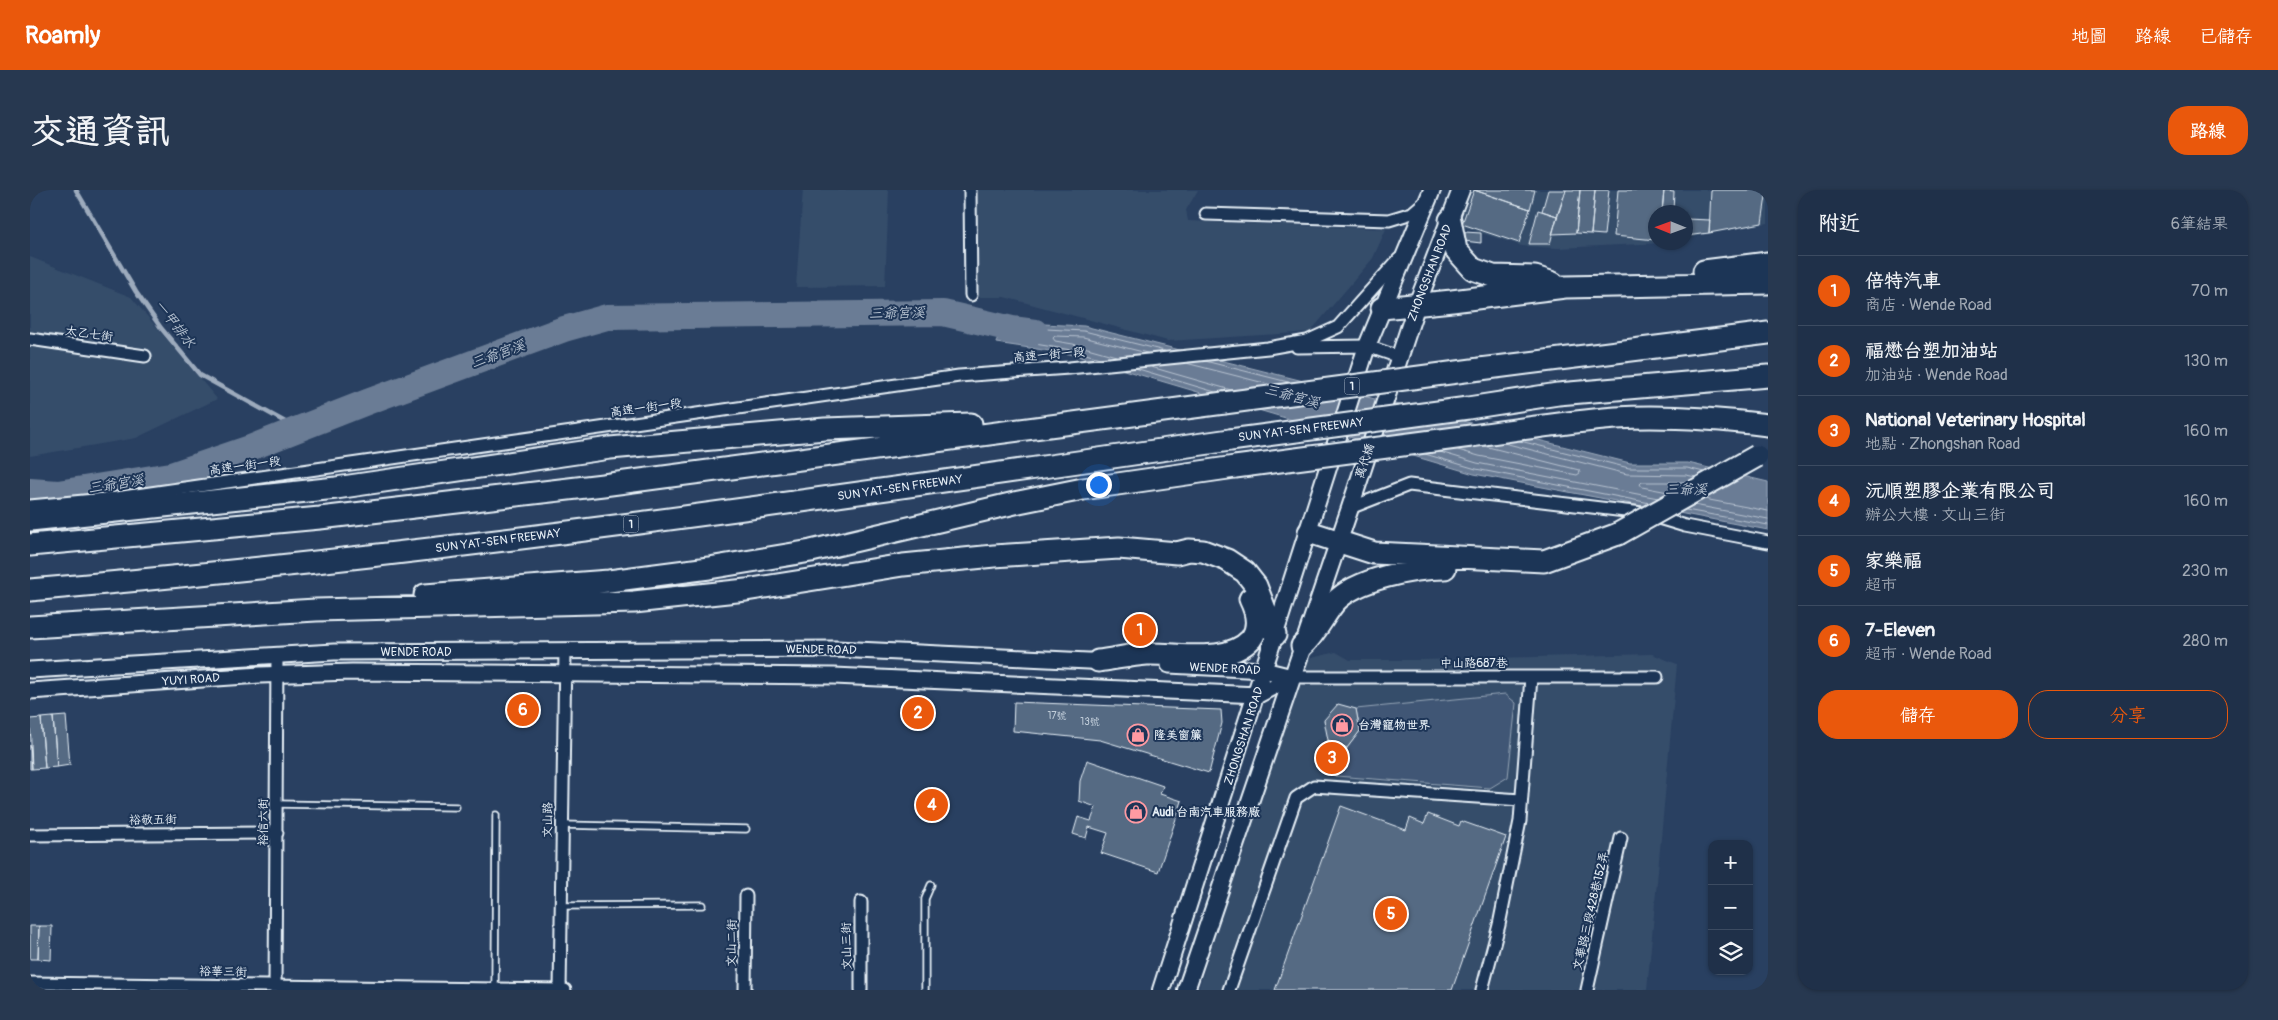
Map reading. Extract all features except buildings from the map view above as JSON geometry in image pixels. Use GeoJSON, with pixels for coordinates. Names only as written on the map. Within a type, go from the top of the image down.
{"type":"FeatureCollection","features":[{"type":"Feature","properties":{"kind":"highway"},"geometry":{"type":"LineString","coordinates":[[1450,220],[1456,250],[1473,269],[1493,276],[1535,277],[1565,287]]}},
{"type":"Feature","properties":{"kind":"highway"},"geometry":{"type":"LineString","coordinates":[[1624,285],[1682,274],[1768,263]]}},
{"type":"Feature","properties":{"kind":"highway"},"geometry":{"type":"LineString","coordinates":[[1382,308],[1565,287],[1768,283]]}},
{"type":"Feature","properties":{"kind":"highway","name":"1"},"geometry":{"type":"LineString","coordinates":[[30,545],[339,516],[594,486],[1768,333]]}},
{"type":"Feature","properties":{"kind":"highway","name":"SUN YAT-SEN FREEWAY"},"geometry":{"type":"LineString","coordinates":[[30,590],[328,562],[891,489],[1558,394],[1768,376]]}},
{"type":"Feature","properties":{"kind":"highway"},"geometry":{"type":"LineString","coordinates":[[316,610],[442,593],[609,581],[709,568],[811,551],[1011,503],[1083,489],[1562,423],[1646,417],[1724,420],[1768,425]]}},
{"type":"Feature","properties":{"kind":"highway"},"geometry":{"type":"LineString","coordinates":[[30,520],[336,488],[610,448],[825,429],[1111,419]]}},
{"type":"Feature","properties":{"kind":"highway"},"geometry":{"type":"LineString","coordinates":[[1302,646],[1310,640],[1340,596],[1368,583],[1423,569],[1498,567],[1544,562],[1618,534],[1763,453]]}},
{"type":"Feature","properties":{"kind":"highway"},"geometry":{"type":"LineString","coordinates":[[1309,532],[1374,553],[1544,562]]}},
{"type":"Feature","properties":{"kind":"highway"},"geometry":{"type":"LineString","coordinates":[[30,628],[316,610],[634,602],[746,590],[903,565],[994,556],[1119,548],[1177,553],[1189,550],[1213,553],[1231,562],[1244,572],[1260,595],[1275,635]]}},
{"type":"Feature","properties":{"kind":"highway"},"geometry":{"type":"LineString","coordinates":[[1098,661],[1146,654],[1228,654],[1240,649],[1253,636],[1256,624],[1252,604],[1236,580],[1218,566],[1208,562],[1188,559],[1177,553]]}},
{"type":"Feature","properties":{"kind":"main road","name":"ZHONGSHAN ROAD"},"geometry":{"type":"LineString","coordinates":[[1397,364],[1417,304],[1460,190]]}},
{"type":"Feature","properties":{"kind":"main road"},"geometry":{"type":"LineString","coordinates":[[1367,346],[1430,195]]}},
{"type":"Feature","properties":{"kind":"main road","name":"ZHONGSHAN ROAD"},"geometry":{"type":"LineString","coordinates":[[1162,990],[1258,695],[1264,670],[1367,346]]}},
{"type":"Feature","properties":{"kind":"main road","name":"萬代橋"},"geometry":{"type":"LineString","coordinates":[[1350,508],[1397,364]]}},
{"type":"Feature","properties":{"kind":"main road"},"geometry":{"type":"LineString","coordinates":[[1186,990],[1350,508]]}},
{"type":"Feature","properties":{"kind":"street"},"geometry":{"type":"LineString","coordinates":[[970,190],[971,295]]}},
{"type":"Feature","properties":{"kind":"street"},"geometry":{"type":"LineString","coordinates":[[1206,214],[1389,220],[1412,213],[1430,195]]}},
{"type":"Feature","properties":{"kind":"street","name":"高速一街一段"},"geometry":{"type":"LineString","coordinates":[[30,506],[116,498],[959,376],[1069,368],[1268,348],[1307,341],[1338,327],[1355,310],[1406,249]]}},
{"type":"Feature","properties":{"kind":"street","name":"太乙七街"},"geometry":{"type":"LineString","coordinates":[[30,339],[145,356]]}},
{"type":"Feature","properties":{"kind":"street","name":"高速一街一段"},"geometry":{"type":"LineString","coordinates":[[1268,348],[1367,346],[1397,364]]}},
{"type":"Feature","properties":{"kind":"street"},"geometry":{"type":"LineString","coordinates":[[1350,508],[1409,485],[1642,513],[1686,526],[1768,542]]}},
{"type":"Feature","properties":{"kind":"street","name":"WENDE ROAD"},"geometry":{"type":"LineString","coordinates":[[334,652],[836,649],[1264,670],[1292,677]]}},
{"type":"Feature","properties":{"kind":"street","name":"文山路"},"geometry":{"type":"LineString","coordinates":[[560,990],[565,651]]}},
{"type":"Feature","properties":{"kind":"street","name":"YUYI ROAD"},"geometry":{"type":"LineString","coordinates":[[30,670],[334,652]]}},
{"type":"Feature","properties":{"kind":"street","name":"裕信六街"},"geometry":{"type":"LineString","coordinates":[[275,988],[277,655]]}},
{"type":"Feature","properties":{"kind":"street","name":"WENDE ROAD"},"geometry":{"type":"LineString","coordinates":[[352,672],[834,676],[1258,695],[1292,677]]}},
{"type":"Feature","properties":{"kind":"street","name":"YUYI ROAD"},"geometry":{"type":"LineString","coordinates":[[30,691],[277,674],[352,672]]}},
{"type":"Feature","properties":{"kind":"street","name":"中山路687巷"},"geometry":{"type":"LineString","coordinates":[[1292,677],[1657,678]]}},
{"type":"Feature","properties":{"kind":"street"},"geometry":{"type":"LineString","coordinates":[[1482,990],[1505,896],[1520,821],[1531,677]]}},
{"type":"Feature","properties":{"kind":"street"},"geometry":{"type":"LineString","coordinates":[[1229,990],[1296,798],[1314,786],[1521,800]]}},
{"type":"Feature","properties":{"kind":"street","name":"裕敬五街"},"geometry":{"type":"LineString","coordinates":[[30,835],[277,833]]}},
{"type":"Feature","properties":{"kind":"street","name":"文華路三段428巷152弄"},"geometry":{"type":"LineString","coordinates":[[1588,990],[1621,838]]}},
{"type":"Feature","properties":{"kind":"street","name":"文山二街"},"geometry":{"type":"LineString","coordinates":[[745,990],[746,896]]}},
{"type":"Feature","properties":{"kind":"street","name":"文山三街"},"geometry":{"type":"LineString","coordinates":[[861,902],[862,990]]}},
{"type":"Feature","properties":{"kind":"street","name":"裕華三街"},"geometry":{"type":"LineString","coordinates":[[30,983],[147,987],[565,990]]}},
{"type":"Feature","properties":{"kind":"lane"},"geometry":{"type":"LineString","coordinates":[[277,804],[456,807]]}},
{"type":"Feature","properties":{"kind":"lane"},"geometry":{"type":"LineString","coordinates":[[495,989],[496,815]]}},
{"type":"Feature","properties":{"kind":"lane"},"geometry":{"type":"LineString","coordinates":[[562,825],[746,829]]}},
{"type":"Feature","properties":{"kind":"lane"},"geometry":{"type":"LineString","coordinates":[[925,990],[925,898],[931,885]]}},
{"type":"Feature","properties":{"kind":"lane"},"geometry":{"type":"LineString","coordinates":[[560,906],[702,904]]}},
{"type":"Feature","properties":{"kind":"shaded area"},"geometry":{"type":"Polygon","coordinates":[[[803,190],[889,190],[885,286],[796,287],[803,190]]]}},
{"type":"Feature","properties":{"kind":"shaded area"},"geometry":{"type":"Polygon","coordinates":[[[973,190],[1198,190],[1186,210],[1188,221],[1386,229],[1373,258],[1310,332],[1168,341],[1004,297],[973,297],[973,190]]]}},
{"type":"Feature","properties":{"kind":"shaded area"},"geometry":{"type":"Polygon","coordinates":[[[1470,190],[1768,190],[1768,223],[1693,237],[1693,205],[1648,205],[1648,244],[1558,248],[1522,246],[1459,226],[1470,190]]]}},
{"type":"Feature","properties":{"kind":"shaded area"},"geometry":{"type":"Polygon","coordinates":[[[30,257],[131,297],[217,399],[136,438],[30,456],[30,257]]]}},
{"type":"Feature","properties":{"kind":"shaded area"},"geometry":{"type":"Polygon","coordinates":[[[1336,652],[1350,660],[1652,654],[1677,664],[1647,990],[1198,990],[1304,660],[1336,652]]]}},
{"type":"Feature","properties":{"kind":"shaded area"},"geometry":{"type":"Polygon","coordinates":[[[1505,694],[1516,703],[1508,777],[1490,788],[1336,776],[1347,748],[1360,731],[1356,709],[1505,694]]]}},
{"type":"Feature","properties":{"kind":"water","name":"三爺溪"},"geometry":{"type":"Polygon","coordinates":[[[1002,322],[1084,326],[1630,463],[1688,463],[1768,482],[1768,530],[1474,474],[1070,354],[996,343],[1002,322]]]}},
{"type":"Feature","properties":{"kind":"waterway","name":"一甲排水"},"geometry":{"type":"LineString","coordinates":[[76,190],[136,292],[161,328],[200,375],[298,429]]}},
{"type":"Feature","properties":{"kind":"waterway","name":"三爺宮溪"},"geometry":{"type":"LineString","coordinates":[[30,491],[58,493],[171,475],[250,448],[367,402],[564,329],[607,317],[943,313],[1012,329],[1035,332]]}},
{"type":"Feature","properties":{"kind":"place","name":"倍特汽車"},"geometry":{"type":"Point","coordinates":[1140,630]}},
{"type":"Feature","properties":{"kind":"place","name":"7-Eleven"},"geometry":{"type":"Point","coordinates":[523,710]}},
{"type":"Feature","properties":{"kind":"place","name":"福懋台塑加油站"},"geometry":{"type":"Point","coordinates":[918,713]}},
{"type":"Feature","properties":{"kind":"place","name":"台灣寵物世界"},"geometry":{"type":"Point","coordinates":[1342,725]}},
{"type":"Feature","properties":{"kind":"place","name":"隆美窗簾"},"geometry":{"type":"Point","coordinates":[1138,735]}},
{"type":"Feature","properties":{"kind":"place","name":"National Veterinary Hospital"},"geometry":{"type":"Point","coordinates":[1332,758]}},
{"type":"Feature","properties":{"kind":"place","name":"沅順塑膠企業有限公司"},"geometry":{"type":"Point","coordinates":[932,805]}},
{"type":"Feature","properties":{"kind":"place","name":"Audi 台南汽車服務廠"},"geometry":{"type":"Point","coordinates":[1136,812]}},
{"type":"Feature","properties":{"kind":"place","name":"家樂福"},"geometry":{"type":"Point","coordinates":[1391,914]}}]}
